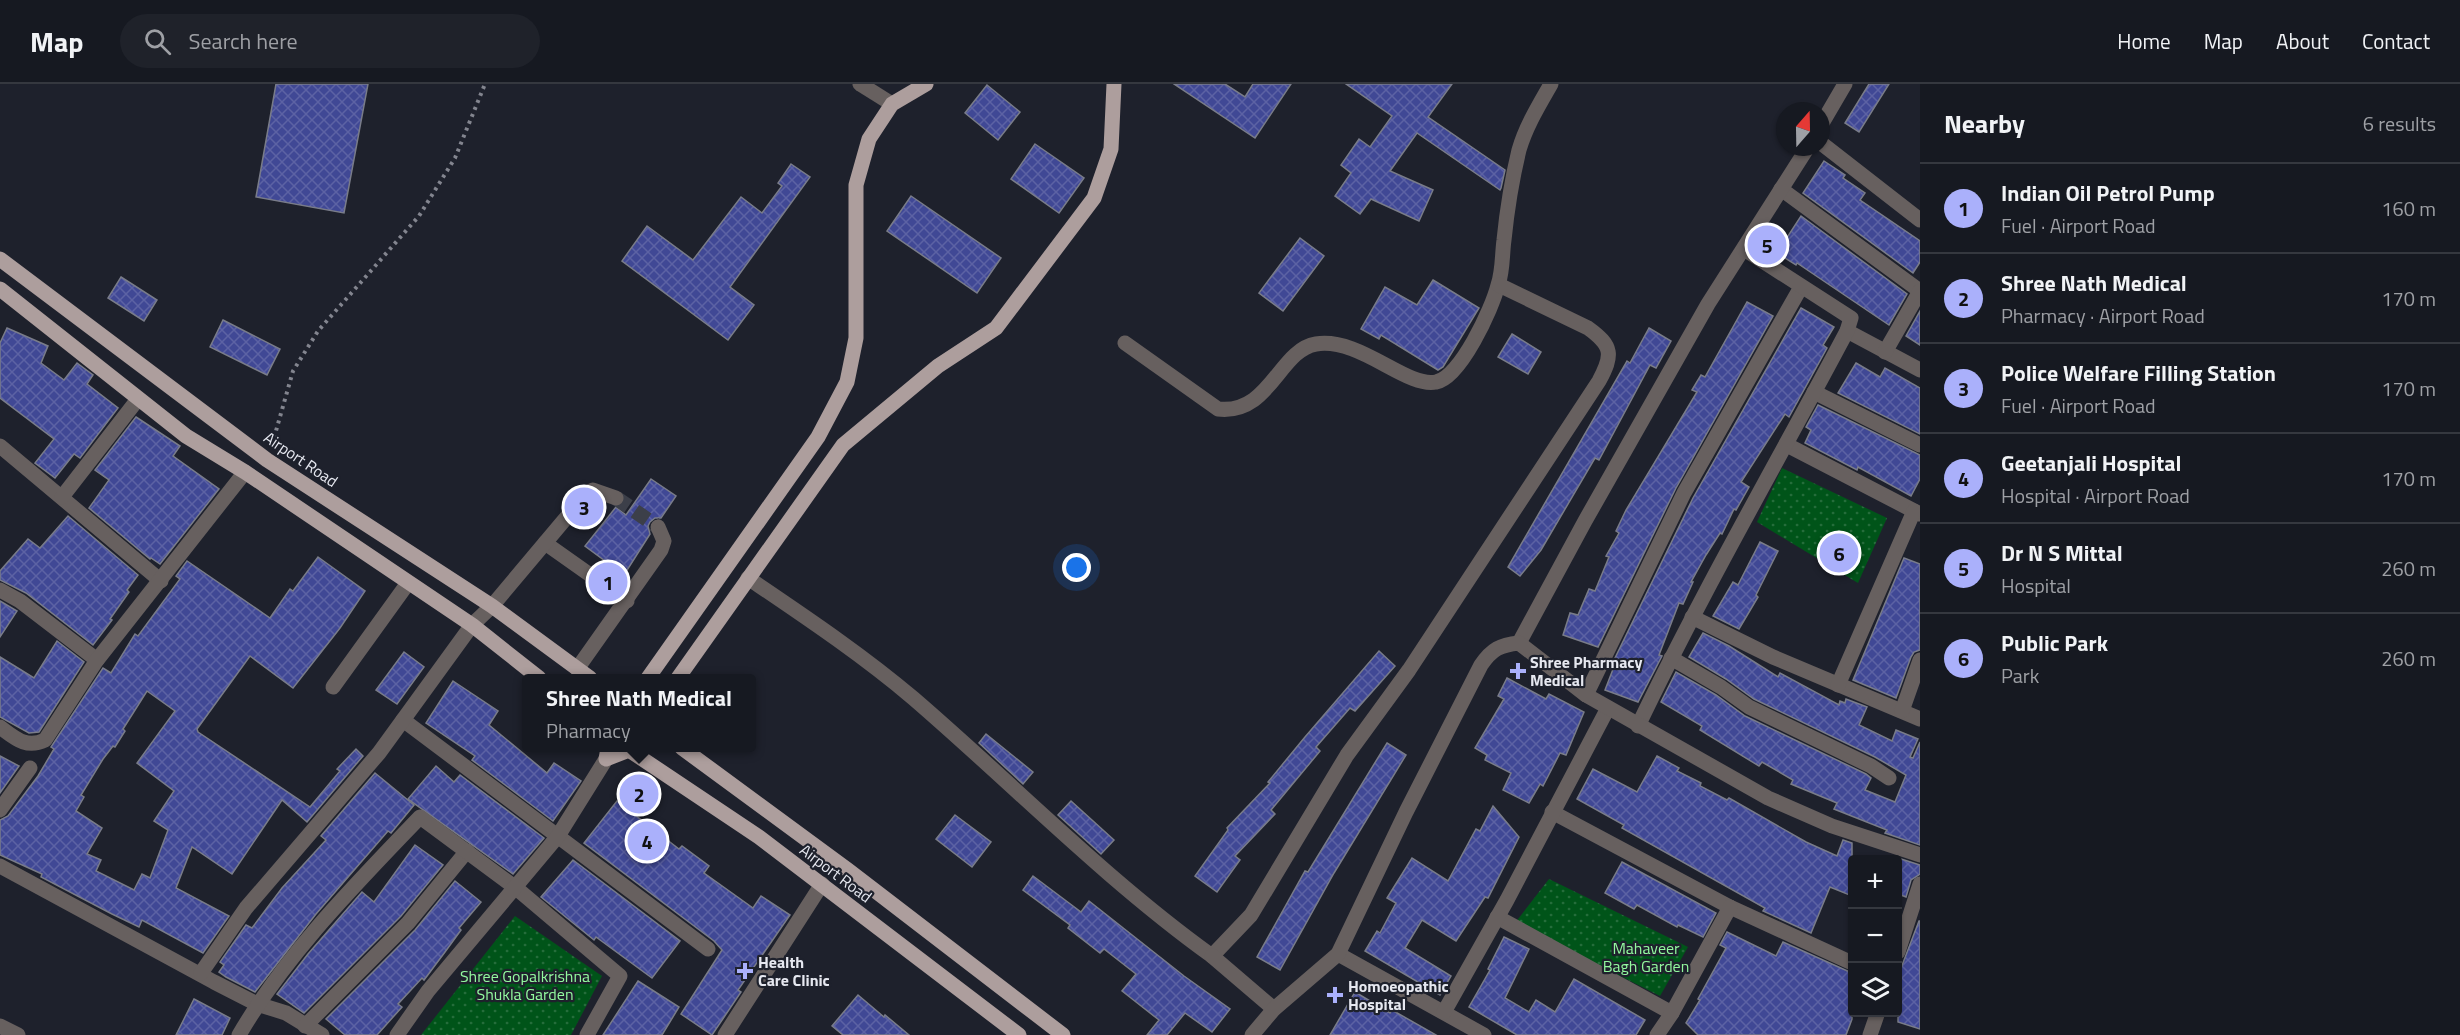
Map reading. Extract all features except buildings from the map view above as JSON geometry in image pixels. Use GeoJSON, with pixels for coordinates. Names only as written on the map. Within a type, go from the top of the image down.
{"type":"FeatureCollection","features":[{"type":"Feature","properties":{"kind":"main road"},"geometry":{"type":"LineString","coordinates":[[651,674],[818,437],[847,382],[856,338],[856,185],[869,139],[892,104],[926,84]]}},
{"type":"Feature","properties":{"kind":"main road"},"geometry":{"type":"LineString","coordinates":[[681,674],[843,445],[938,366],[996,328],[1095,198],[1111,149],[1114,84]]}},
{"type":"Feature","properties":{"kind":"main road","name":"Airport Road"},"geometry":{"type":"LineString","coordinates":[[0,258],[267,460],[492,606],[583,674]]}},
{"type":"Feature","properties":{"kind":"main road"},"geometry":{"type":"LineString","coordinates":[[0,289],[186,436],[245,472],[471,625],[534,674]]}},
{"type":"Feature","properties":{"kind":"main road","name":"Airport Road"},"geometry":{"type":"LineString","coordinates":[[634,752],[759,837],[1019,1035]]}},
{"type":"Feature","properties":{"kind":"main road","name":"Airport Road"},"geometry":{"type":"LineString","coordinates":[[689,752],[848,870],[1063,1035]]}},
{"type":"Feature","properties":{"kind":"street"},"geometry":{"type":"LineString","coordinates":[[1125,343],[1218,409],[1230,410],[1256,398],[1304,348],[1316,344],[1346,346],[1419,380],[1433,383],[1446,379],[1457,368],[1479,330],[1499,285],[1507,214],[1520,149],[1532,118],[1551,84]]}},
{"type":"Feature","properties":{"kind":"street"},"geometry":{"type":"LineString","coordinates":[[1830,110],[1845,84]]}},
{"type":"Feature","properties":{"kind":"street"},"geometry":{"type":"LineString","coordinates":[[868,86],[892,104]]}},
{"type":"Feature","properties":{"kind":"street"},"geometry":{"type":"LineString","coordinates":[[1830,150],[1920,220]]}},
{"type":"Feature","properties":{"kind":"street"},"geometry":{"type":"LineString","coordinates":[[1519,643],[1708,304],[1802,156]]}},
{"type":"Feature","properties":{"kind":"street"},"geometry":{"type":"LineString","coordinates":[[1781,189],[1920,291],[1885,352]]}},
{"type":"Feature","properties":{"kind":"street"},"geometry":{"type":"LineString","coordinates":[[1638,726],[1692,617],[1847,332],[1851,318],[1744,249]]}},
{"type":"Feature","properties":{"kind":"street"},"geometry":{"type":"LineString","coordinates":[[1212,956],[1251,915],[1347,755],[1409,670],[1608,364],[1608,347],[1601,337],[1588,328],[1499,285]]}},
{"type":"Feature","properties":{"kind":"street"},"geometry":{"type":"LineString","coordinates":[[1587,695],[1684,493],[1801,287]]}},
{"type":"Feature","properties":{"kind":"street"},"geometry":{"type":"LineString","coordinates":[[1847,332],[1920,370]]}},
{"type":"Feature","properties":{"kind":"street"},"geometry":{"type":"LineString","coordinates":[[1815,392],[1920,445]]}},
{"type":"Feature","properties":{"kind":"street"},"geometry":{"type":"LineString","coordinates":[[62,497],[138,399]]}},
{"type":"Feature","properties":{"kind":"street"},"geometry":{"type":"LineString","coordinates":[[1787,444],[1917,513],[1838,685]]}},
{"type":"Feature","properties":{"kind":"street"},"geometry":{"type":"LineString","coordinates":[[0,446],[161,581]]}},
{"type":"Feature","properties":{"kind":"street"},"geometry":{"type":"LineString","coordinates":[[0,727],[28,745],[45,740],[97,660],[245,472]]}},
{"type":"Feature","properties":{"kind":"street"},"geometry":{"type":"LineString","coordinates":[[201,973],[246,908],[379,753],[471,625],[492,606],[586,493],[593,490],[615,498]]}},
{"type":"Feature","properties":{"kind":"street"},"geometry":{"type":"LineString","coordinates":[[583,674],[661,550],[664,542],[658,527]]}},
{"type":"Feature","properties":{"kind":"street"},"geometry":{"type":"LineString","coordinates":[[545,543],[627,601]]}},
{"type":"Feature","properties":{"kind":"street"},"geometry":{"type":"LineString","coordinates":[[748,578],[877,668],[1101,868],[1157,916],[1212,956],[1274,1009]]}},
{"type":"Feature","properties":{"kind":"street"},"geometry":{"type":"LineString","coordinates":[[333,687],[408,582]]}},
{"type":"Feature","properties":{"kind":"street"},"geometry":{"type":"LineString","coordinates":[[0,590],[20,601],[97,660]]}},
{"type":"Feature","properties":{"kind":"street"},"geometry":{"type":"LineString","coordinates":[[1692,617],[1773,657],[1920,719]]}},
{"type":"Feature","properties":{"kind":"street"},"geometry":{"type":"LineString","coordinates":[[1252,1035],[1274,1009],[1338,954],[1406,812],[1481,665],[1491,650],[1503,645],[1519,643],[1587,695],[1768,798],[1832,826],[1920,855]]}},
{"type":"Feature","properties":{"kind":"street"},"geometry":{"type":"LineString","coordinates":[[1671,658],[1721,687],[1749,707],[1871,766],[1889,778]]}},
{"type":"Feature","properties":{"kind":"street"},"geometry":{"type":"LineString","coordinates":[[1902,711],[1920,660]]}},
{"type":"Feature","properties":{"kind":"street"},"geometry":{"type":"LineString","coordinates":[[1444,1012],[1608,708]]}},
{"type":"Feature","properties":{"kind":"street"},"geometry":{"type":"LineString","coordinates":[[403,720],[708,949]]}},
{"type":"Feature","properties":{"kind":"street"},"geometry":{"type":"LineString","coordinates":[[397,1035],[428,991],[558,836],[607,753]]}},
{"type":"Feature","properties":{"kind":"street"},"geometry":{"type":"LineString","coordinates":[[0,810],[30,768]]}},
{"type":"Feature","properties":{"kind":"street"},"geometry":{"type":"LineString","coordinates":[[1552,812],[1730,908],[1848,961]]}},
{"type":"Feature","properties":{"kind":"street"},"geometry":{"type":"LineString","coordinates":[[239,1035],[257,1004],[325,916],[420,817],[516,888],[620,976],[587,1035]]}},
{"type":"Feature","properties":{"kind":"street"},"geometry":{"type":"LineString","coordinates":[[305,1026],[408,923],[467,851]]}},
{"type":"Feature","properties":{"kind":"street"},"geometry":{"type":"LineString","coordinates":[[0,866],[257,1004],[286,1013],[322,1035]]}},
{"type":"Feature","properties":{"kind":"street"},"geometry":{"type":"LineString","coordinates":[[1902,940],[1920,884]]}},
{"type":"Feature","properties":{"kind":"street"},"geometry":{"type":"LineString","coordinates":[[725,1035],[822,885]]}},
{"type":"Feature","properties":{"kind":"street"},"geometry":{"type":"LineString","coordinates":[[1657,1035],[1672,1013],[1730,908]]}},
{"type":"Feature","properties":{"kind":"street"},"geometry":{"type":"LineString","coordinates":[[1497,917],[1672,1013]]}},
{"type":"Feature","properties":{"kind":"street"},"geometry":{"type":"LineString","coordinates":[[1338,954],[1484,1035]]}},
{"type":"Feature","properties":{"kind":"street"},"geometry":{"type":"LineString","coordinates":[[1874,1034],[1877,1017]]}},
{"type":"Feature","properties":{"kind":"street"},"geometry":{"type":"LineString","coordinates":[[0,1026],[18,1035]]}},
{"type":"Feature","properties":{"kind":"path"},"geometry":{"type":"LineString","coordinates":[[267,460],[293,371],[318,332],[419,216],[454,158],[485,84]]}},
{"type":"Feature","properties":{"kind":"green space"},"geometry":{"type":"Polygon","coordinates":[[[1782,468],[1887,518],[1858,583],[1757,522],[1782,468]]]}},
{"type":"Feature","properties":{"kind":"green space","name":"Mahaveer Bagh Garden"},"geometry":{"type":"Polygon","coordinates":[[[1549,879],[1688,947],[1660,996],[1515,923],[1549,879]]]}},
{"type":"Feature","properties":{"kind":"green space","name":"Shree Gopalkrishna Shukla Garden"},"geometry":{"type":"Polygon","coordinates":[[[515,916],[602,976],[571,1035],[421,1035],[515,916]]]}},
{"type":"Feature","properties":{"kind":"tunnel"},"geometry":{"type":"LineString","coordinates":[[616,498],[658,527]]}},
{"type":"Feature","properties":{"kind":"place","name":"Dr N S Mittal"},"geometry":{"type":"Point","coordinates":[1767,245]}},
{"type":"Feature","properties":{"kind":"place","name":"Police Welfare Filling Station"},"geometry":{"type":"Point","coordinates":[584,507]}},
{"type":"Feature","properties":{"kind":"place","name":"Public Park"},"geometry":{"type":"Point","coordinates":[1839,553]}},
{"type":"Feature","properties":{"kind":"place","name":"Indian Oil Petrol Pump"},"geometry":{"type":"Point","coordinates":[608,582]}},
{"type":"Feature","properties":{"kind":"place","name":"Shree Pharmacy Medical"},"geometry":{"type":"Point","coordinates":[1518,671]}},
{"type":"Feature","properties":{"kind":"place","name":"Shree Nath Medical"},"geometry":{"type":"Point","coordinates":[639,794]}},
{"type":"Feature","properties":{"kind":"place","name":"Geetanjali Hospital"},"geometry":{"type":"Point","coordinates":[647,841]}},
{"type":"Feature","properties":{"kind":"place","name":"Health Care Clinic"},"geometry":{"type":"Point","coordinates":[745,971]}},
{"type":"Feature","properties":{"kind":"place","name":"Homoeopathic Hospital"},"geometry":{"type":"Point","coordinates":[1335,995]}}]}
